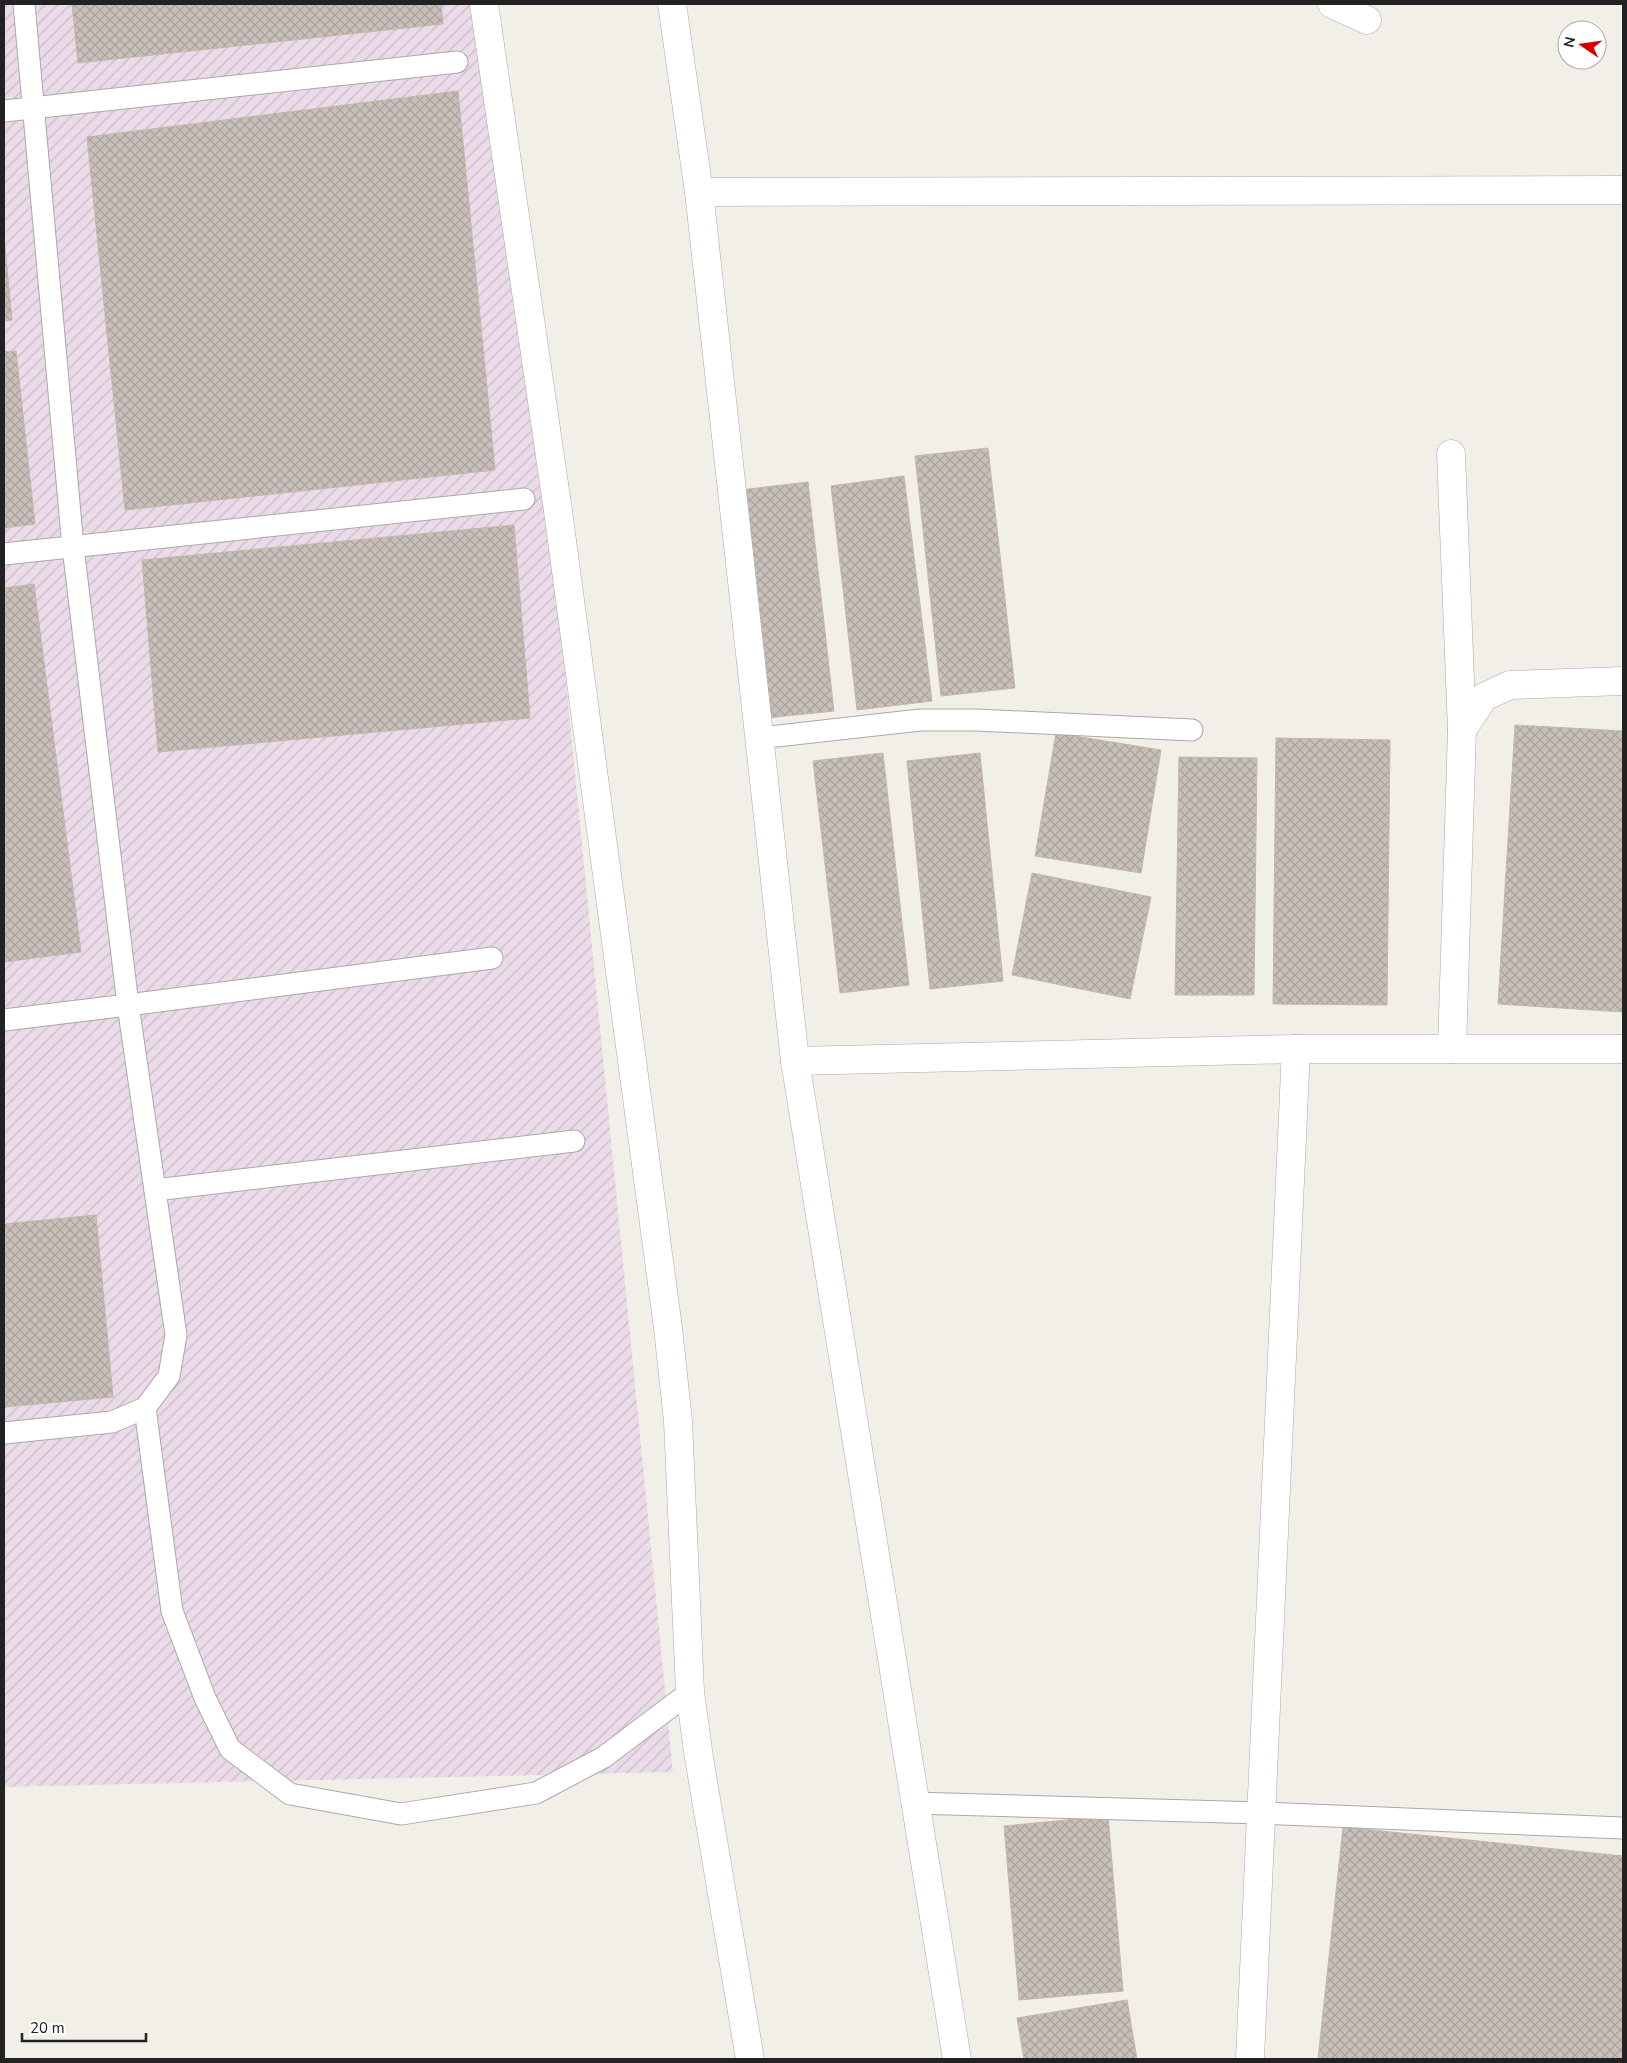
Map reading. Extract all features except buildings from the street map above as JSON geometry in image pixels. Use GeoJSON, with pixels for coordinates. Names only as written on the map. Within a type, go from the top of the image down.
{"type":"FeatureCollection","features":[{"type":"Feature","properties":{"kind":"street"},"geometry":{"type":"LineString","coordinates":[[484,4],[558,510],[668,1328],[678,1421],[690,1692],[750,2059]]}},
{"type":"Feature","properties":{"kind":"street"},"geometry":{"type":"LineString","coordinates":[[672,4],[699,192],[795,1061],[957,2059]]}},
{"type":"Feature","properties":{"kind":"street"},"geometry":{"type":"LineString","coordinates":[[1332,4],[1367,20]]}},
{"type":"Feature","properties":{"kind":"street"},"geometry":{"type":"LineString","coordinates":[[699,192],[1623,190]]}},
{"type":"Feature","properties":{"kind":"street"},"geometry":{"type":"LineString","coordinates":[[1451,454],[1462,730],[1452,1049]]}},
{"type":"Feature","properties":{"kind":"street"},"geometry":{"type":"LineString","coordinates":[[1462,730],[1484,697],[1510,686],[1623,681]]}},
{"type":"Feature","properties":{"kind":"street"},"geometry":{"type":"LineString","coordinates":[[795,1061],[1296,1049],[1623,1049]]}},
{"type":"Feature","properties":{"kind":"street"},"geometry":{"type":"LineString","coordinates":[[1250,2059],[1296,1049]]}},
{"type":"Feature","properties":{"kind":"lane"},"geometry":{"type":"LineString","coordinates":[[4,1433],[112,1422],[145,1408],[169,1376],[176,1335],[128,1005],[73,547],[24,4]]}},
{"type":"Feature","properties":{"kind":"lane"},"geometry":{"type":"LineString","coordinates":[[4,111],[457,62]]}},
{"type":"Feature","properties":{"kind":"lane"},"geometry":{"type":"LineString","coordinates":[[4,554],[524,499]]}},
{"type":"Feature","properties":{"kind":"lane"},"geometry":{"type":"LineString","coordinates":[[760,738],[920,720],[976,720],[1192,730]]}},
{"type":"Feature","properties":{"kind":"lane"},"geometry":{"type":"LineString","coordinates":[[4,1020],[492,958]]}},
{"type":"Feature","properties":{"kind":"lane"},"geometry":{"type":"LineString","coordinates":[[155,1190],[574,1142]]}},
{"type":"Feature","properties":{"kind":"lane"},"geometry":{"type":"LineString","coordinates":[[145,1408],[172,1611],[205,1698],[230,1749],[290,1794],[401,1814],[536,1793],[604,1757],[690,1692]]}},
{"type":"Feature","properties":{"kind":"lane"},"geometry":{"type":"LineString","coordinates":[[914,1803],[1261,1813],[1623,1828]]}},
{"type":"Feature","properties":{"kind":"shaded area"},"geometry":{"type":"Polygon","coordinates":[[[4,4],[486,4],[548,497],[673,1772],[4,1787],[4,4]]]}}]}
